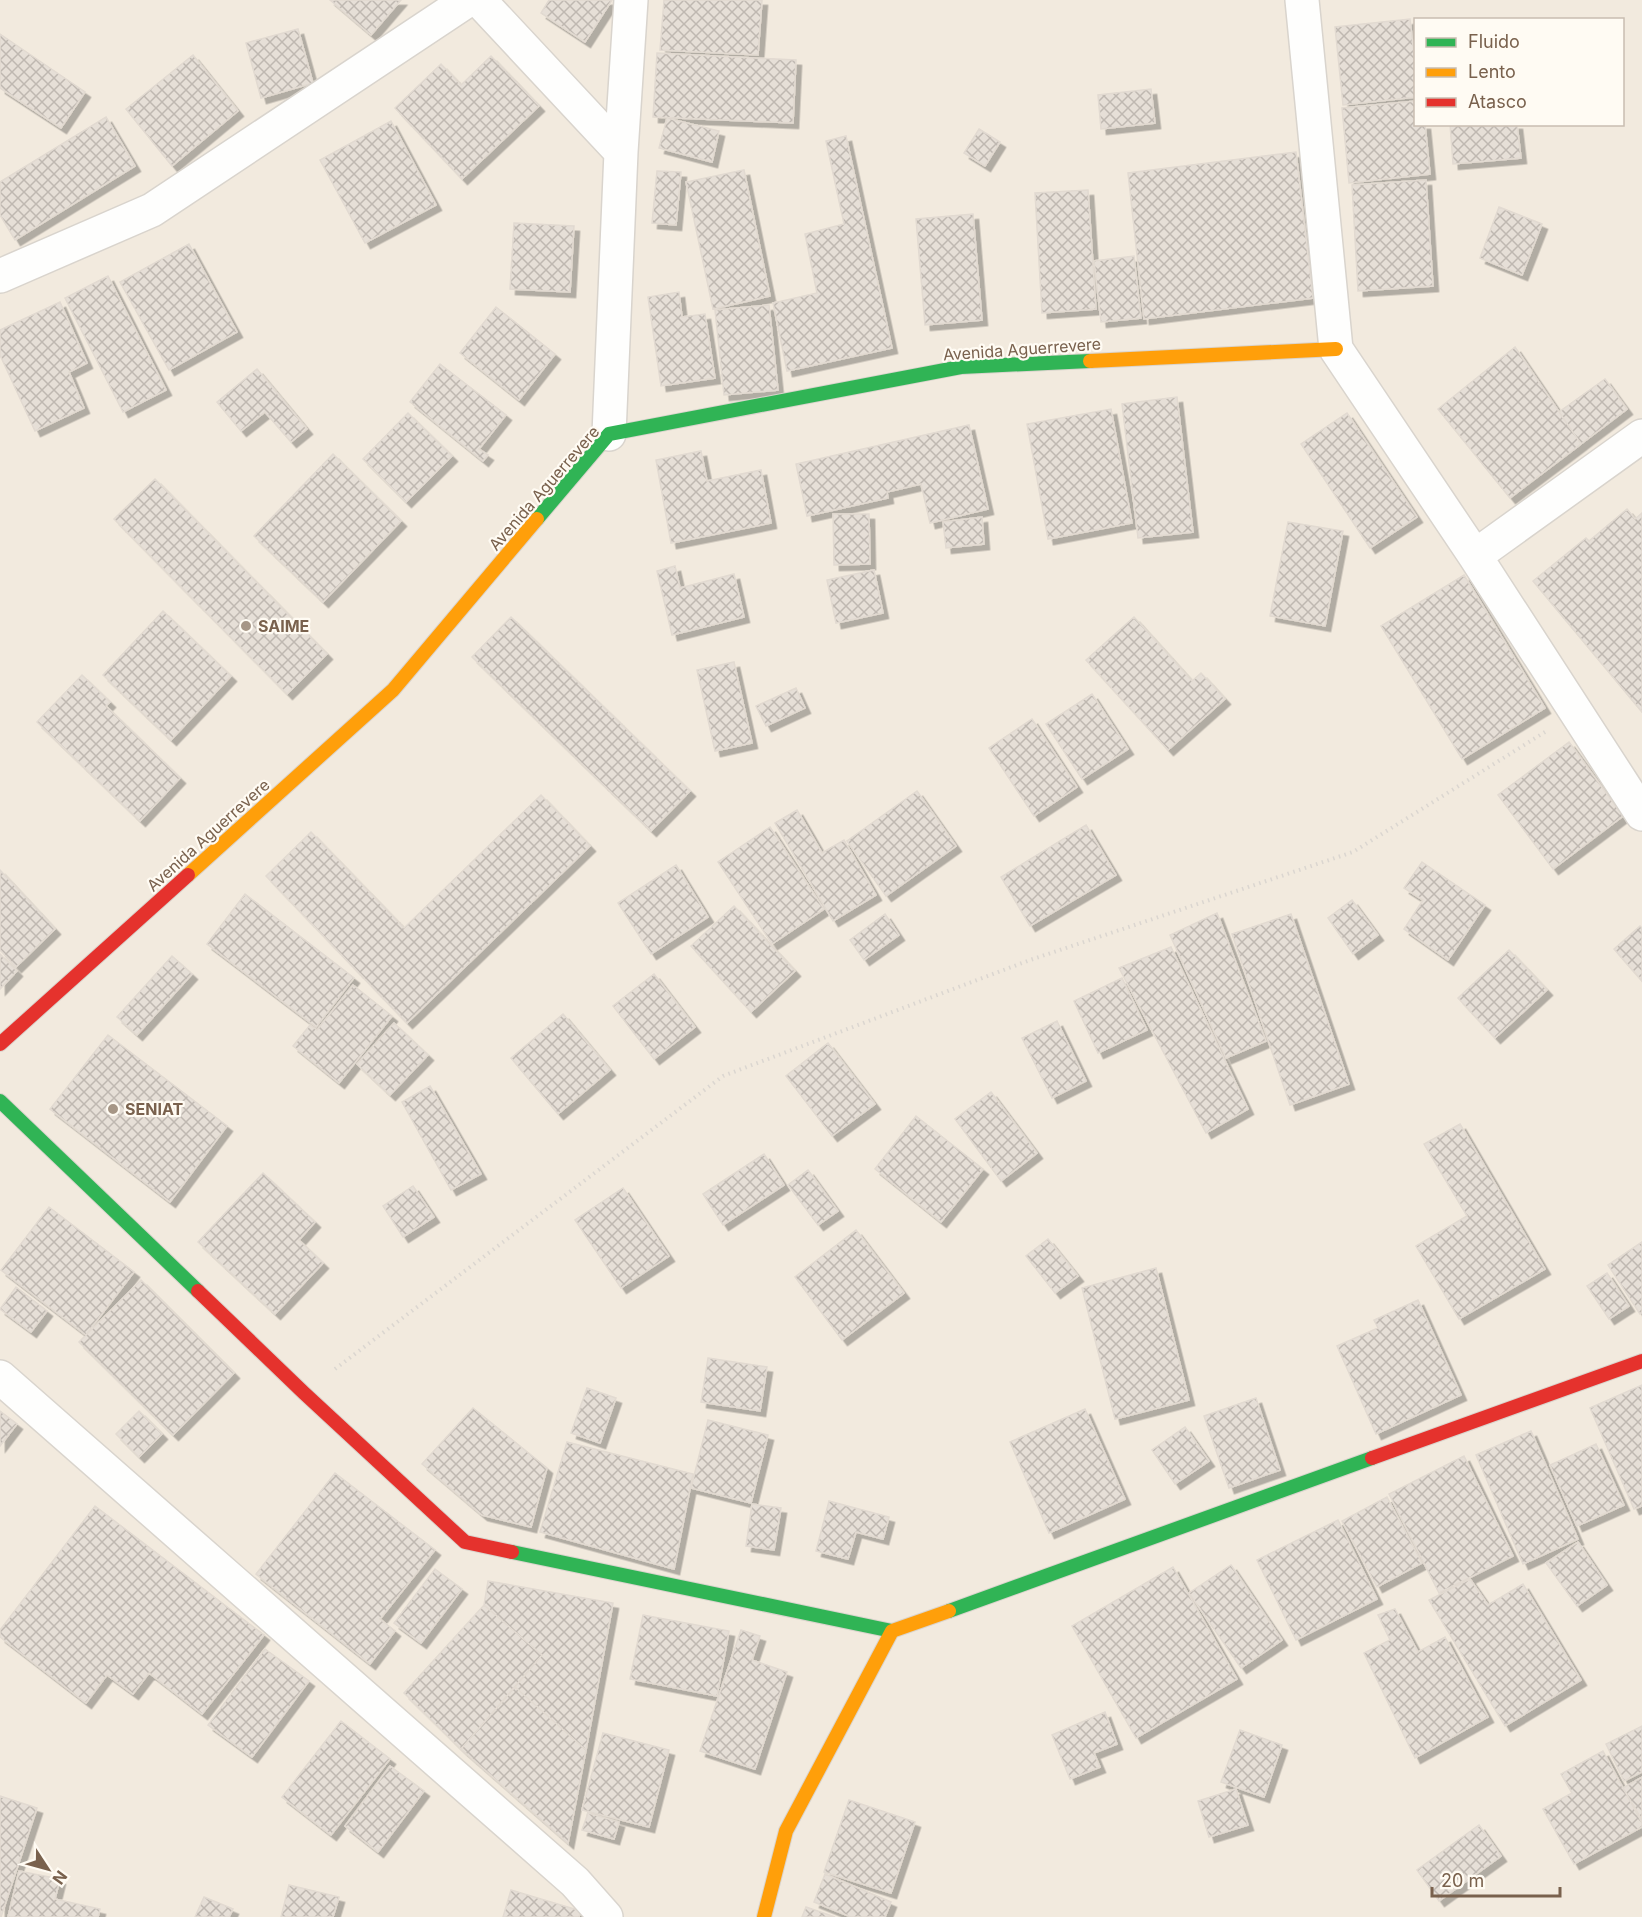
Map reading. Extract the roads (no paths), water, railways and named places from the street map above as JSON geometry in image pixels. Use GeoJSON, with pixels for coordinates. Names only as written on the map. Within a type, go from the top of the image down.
{"type":"FeatureCollection","features":[{"type":"Feature","properties":{"kind":"street"},"geometry":{"type":"LineString","coordinates":[[0,276],[153,210],[468,0]]}},
{"type":"Feature","properties":{"kind":"street"},"geometry":{"type":"LineString","coordinates":[[479,0],[621,152]]}},
{"type":"Feature","properties":{"kind":"street"},"geometry":{"type":"LineString","coordinates":[[609,434],[621,152],[631,0]]}},
{"type":"Feature","properties":{"kind":"street"},"geometry":{"type":"LineString","coordinates":[[1302,0],[1336,349],[1475,556],[1642,814]]}},
{"type":"Feature","properties":{"kind":"street","name":"Avenida Aguerrevere"},"geometry":{"type":"LineString","coordinates":[[0,1044],[393,690],[609,434],[961,367],[1336,349]]}},
{"type":"Feature","properties":{"kind":"street"},"geometry":{"type":"LineString","coordinates":[[1475,556],[1642,436]]}},
{"type":"Feature","properties":{"kind":"street"},"geometry":{"type":"LineString","coordinates":[[0,1101],[304,1394],[465,1542],[892,1631],[1642,1361]]}},
{"type":"Feature","properties":{"kind":"street"},"geometry":{"type":"LineString","coordinates":[[0,1377],[575,1882],[606,1917]]}},
{"type":"Feature","properties":{"kind":"street"},"geometry":{"type":"LineString","coordinates":[[764,1917],[786,1831],[892,1631]]}},
{"type":"Feature","properties":{"kind":"place","name":"SAIME"},"geometry":{"type":"Point","coordinates":[246,626]}},
{"type":"Feature","properties":{"kind":"place","name":"SENIAT"},"geometry":{"type":"Point","coordinates":[113,1109]}}]}
